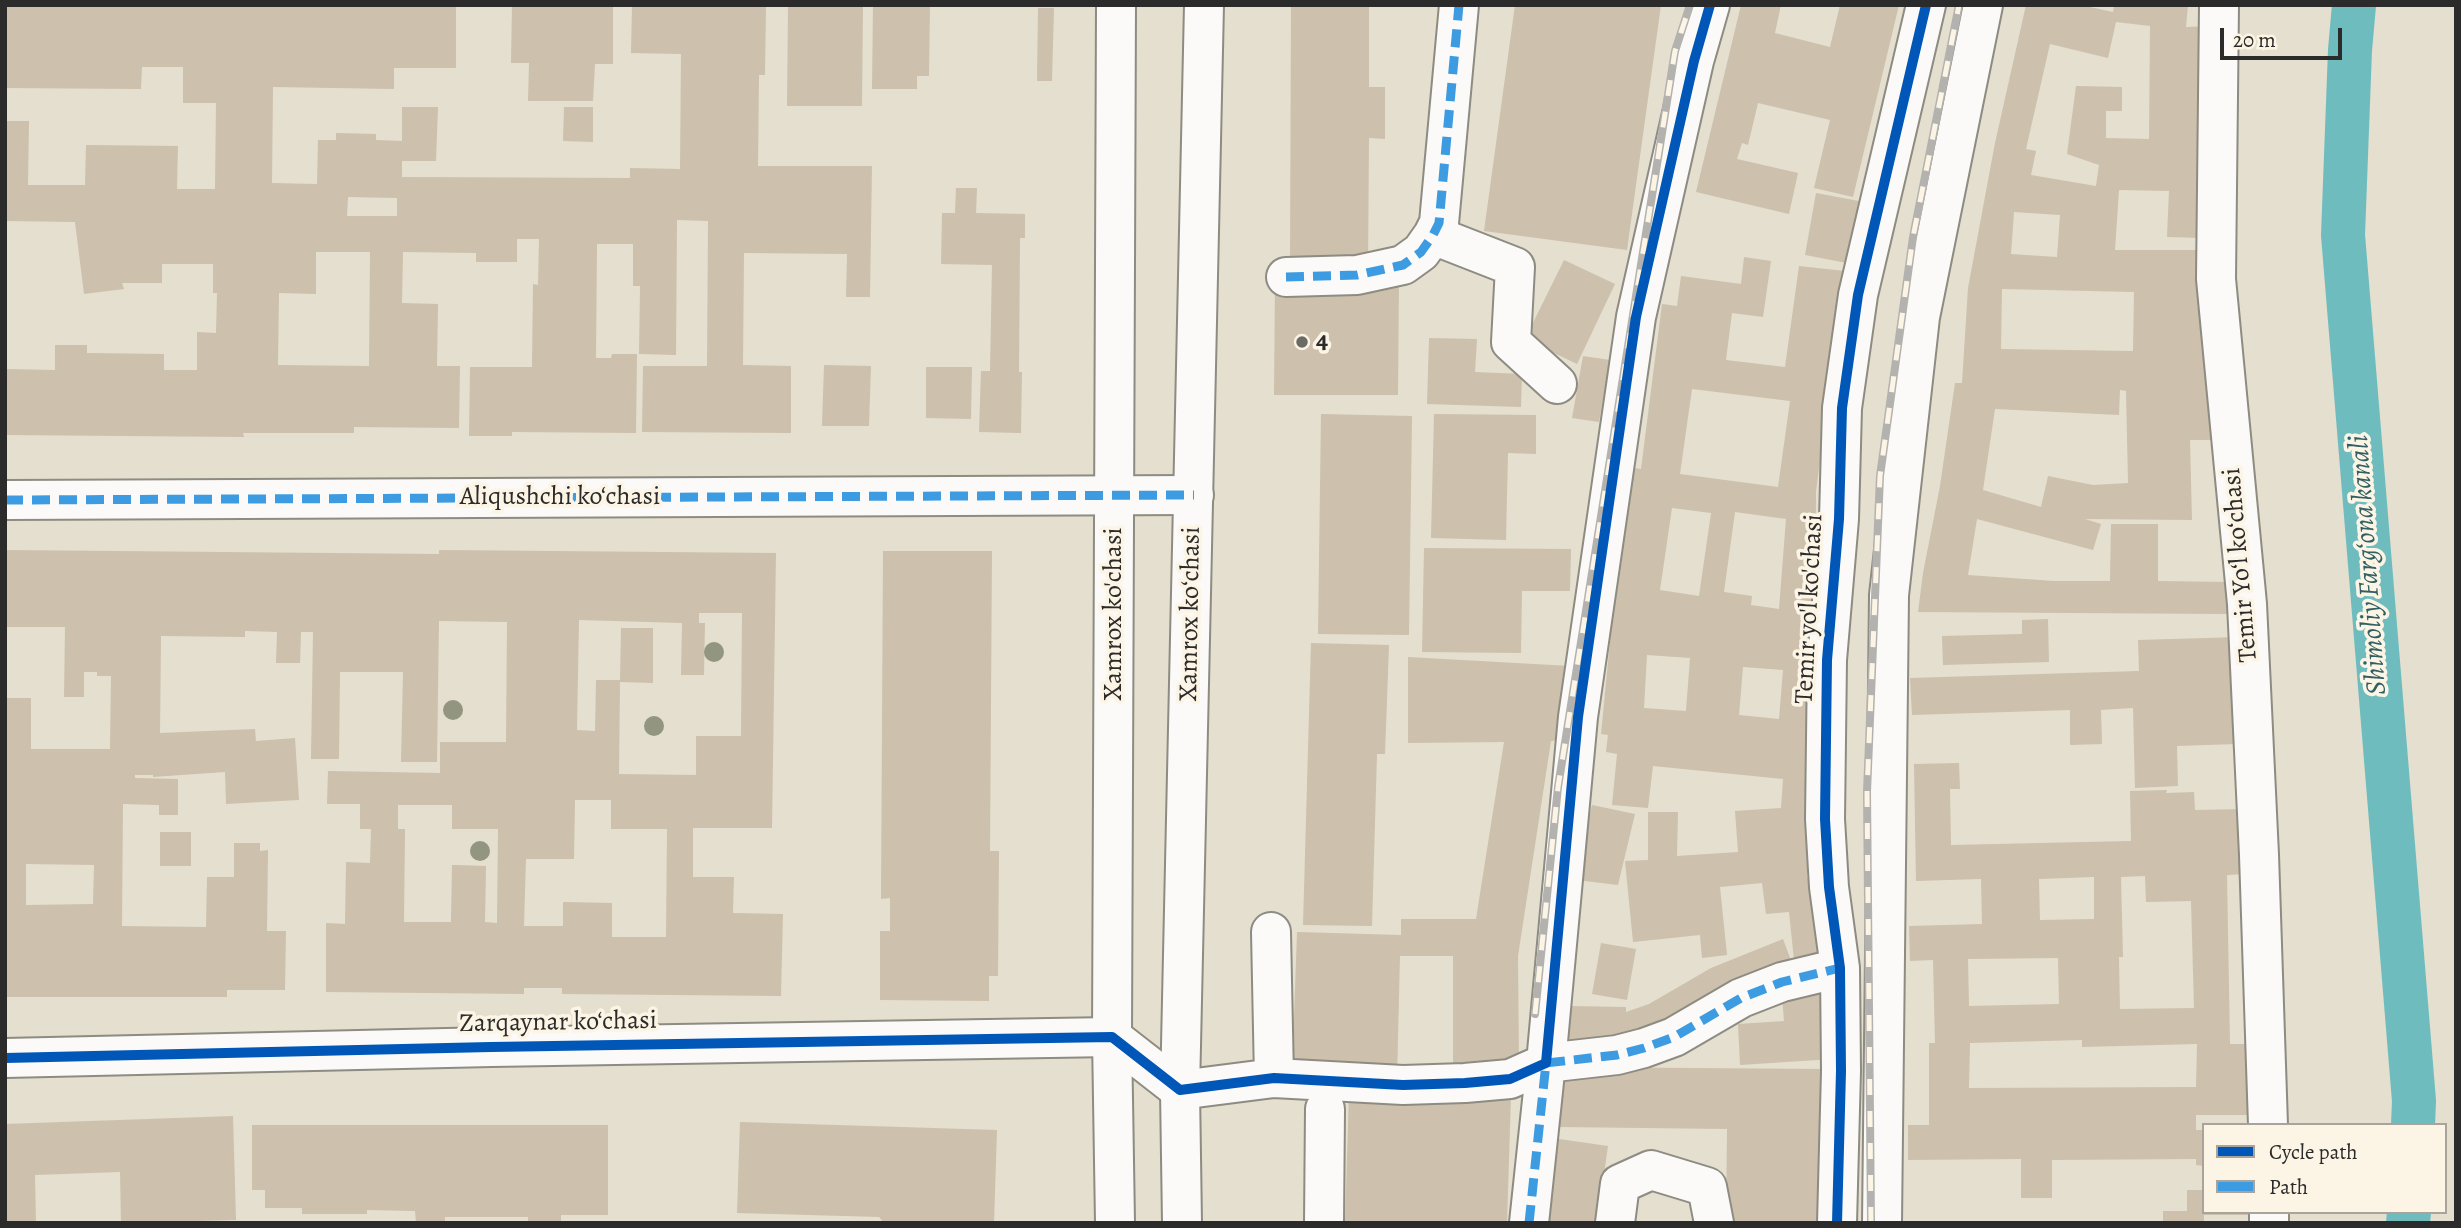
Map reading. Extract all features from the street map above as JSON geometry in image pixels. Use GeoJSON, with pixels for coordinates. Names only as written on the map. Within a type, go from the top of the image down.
{"type":"FeatureCollection","features":[{"type":"Feature","properties":{"kind":"street","name":"Xamrox ko'chasi"},"geometry":{"type":"LineString","coordinates":[[1115,1223],[1112,1037],[1116,5]]}},
{"type":"Feature","properties":{"kind":"street","name":"Xamrox koʻchasi"},"geometry":{"type":"LineString","coordinates":[[1182,1223],[1180,1090],[1203,5]]}},
{"type":"Feature","properties":{"kind":"street"},"geometry":{"type":"LineString","coordinates":[[1286,277],[1357,275],[1403,265],[1421,253],[1433,235],[1439,223],[1458,5]]}},
{"type":"Feature","properties":{"kind":"street"},"geometry":{"type":"LineString","coordinates":[[1529,1223],[1578,717],[1636,317],[1694,61],[1710,5]]}},
{"type":"Feature","properties":{"kind":"street","name":"Temir yo'l ko'chasi"},"geometry":{"type":"LineString","coordinates":[[1836,1223],[1841,1071],[1840,968],[1829,887],[1825,819],[1827,660],[1839,519],[1842,408],[1858,295],[1926,5]]}},
{"type":"Feature","properties":{"kind":"street"},"geometry":{"type":"LineString","coordinates":[[1882,1223],[1889,595],[1920,317],[1983,5]]}},
{"type":"Feature","properties":{"kind":"street","name":"Temir Yoʻl koʻchasi"},"geometry":{"type":"LineString","coordinates":[[2219,5],[2216,279],[2247,604],[2268,1123]]}},
{"type":"Feature","properties":{"kind":"street"},"geometry":{"type":"LineString","coordinates":[[1433,235],[1515,267],[1511,342],[1557,384]]}},
{"type":"Feature","properties":{"kind":"street","name":"Aliqushchi ko‘chasi"},"geometry":{"type":"LineString","coordinates":[[5,500],[1194,495]]}},
{"type":"Feature","properties":{"kind":"street"},"geometry":{"type":"LineString","coordinates":[[1271,932],[1274,1079]]}},
{"type":"Feature","properties":{"kind":"street"},"geometry":{"type":"LineString","coordinates":[[1112,1037],[1180,1090],[1274,1079],[1403,1085],[1510,1079],[1546,1063],[1617,1055],[1644,1048],[1674,1037],[1741,998],[1782,982],[1840,968]]}},
{"type":"Feature","properties":{"kind":"street","name":"Zarqaynar ko‘chasi"},"geometry":{"type":"LineString","coordinates":[[5,1058],[1112,1037]]}},
{"type":"Feature","properties":{"kind":"street"},"geometry":{"type":"LineString","coordinates":[[1324,1223],[1325,1109]]}},
{"type":"Feature","properties":{"kind":"street"},"geometry":{"type":"LineString","coordinates":[[1615,1223],[1620,1184],[1651,1170],[1707,1187],[1714,1223]]}},
{"type":"Feature","properties":{"kind":"building"},"geometry":{"type":"Polygon","coordinates":[[[5,5],[456,5],[456,68],[394,68],[394,89],[273,87],[272,183],[317,184],[318,140],[336,140],[336,133],[376,134],[376,140],[402,141],[402,107],[438,107],[436,161],[402,161],[402,177],[630,178],[630,168],[680,169],[681,54],[631,53],[632,5],[766,5],[765,75],[759,75],[758,166],[872,166],[870,297],[846,297],[847,254],[744,253],[743,365],[791,366],[791,433],[642,432],[643,366],[707,366],[708,221],[677,220],[676,355],[639,354],[640,286],[633,286],[633,244],[597,244],[596,358],[611,358],[612,354],[637,354],[636,433],[512,432],[512,436],[469,436],[470,367],[532,367],[533,284],[538,285],[539,239],[517,239],[517,262],[476,262],[476,253],[403,252],[402,303],[438,304],[437,366],[460,366],[459,428],[354,427],[354,433],[243,433],[244,437],[5,435],[5,369],[55,370],[55,345],[87,345],[87,353],[164,354],[164,370],[197,370],[197,332],[216,333],[217,293],[213,293],[213,264],[162,264],[162,283],[122,283],[124,289],[84,294],[75,222],[5,221],[5,121],[29,121],[28,185],[85,185],[86,145],[178,146],[177,189],[215,189],[216,103],[183,103],[183,67],[142,67],[141,89],[5,88],[5,5]],[[348,197],[347,216],[397,216],[397,198],[348,197]],[[316,252],[316,294],[279,293],[278,365],[369,366],[370,252],[316,252]]]}},
{"type":"Feature","properties":{"kind":"building"},"geometry":{"type":"Polygon","coordinates":[[[512,5],[613,5],[613,64],[595,64],[593,101],[528,101],[529,63],[511,63],[512,5]]]}},
{"type":"Feature","properties":{"kind":"building"},"geometry":{"type":"Polygon","coordinates":[[[788,5],[863,5],[862,106],[787,106],[788,5]]]}},
{"type":"Feature","properties":{"kind":"building"},"geometry":{"type":"Polygon","coordinates":[[[873,5],[930,5],[929,76],[917,76],[917,89],[872,89],[873,5]]]}},
{"type":"Feature","properties":{"kind":"building"},"geometry":{"type":"Polygon","coordinates":[[[1291,5],[1369,5],[1369,87],[1385,87],[1385,139],[1369,138],[1368,268],[1290,268],[1291,5]]]}},
{"type":"Feature","properties":{"kind":"building"},"geometry":{"type":"Polygon","coordinates":[[[1515,5],[1661,5],[1627,250],[1484,231],[1515,5]]]}},
{"type":"Feature","properties":{"kind":"building"},"geometry":{"type":"Polygon","coordinates":[[[1741,5],[1781,5],[1775,33],[1830,47],[1840,5],[1899,5],[1853,197],[1814,188],[1830,120],[1758,103],[1748,145],[1742,143],[1737,159],[1798,173],[1789,214],[1696,192],[1741,5]]]}},
{"type":"Feature","properties":{"kind":"building"},"geometry":{"type":"Polygon","coordinates":[[[2026,5],[2081,5],[2113,12],[2114,5],[2188,5],[2186,27],[2209,26],[2202,238],[2167,237],[2169,191],[2119,190],[2115,250],[2206,250],[2219,440],[2190,440],[2192,520],[2085,519],[2101,524],[2093,550],[1977,519],[1968,575],[2054,581],[2110,581],[2111,524],[2158,524],[2158,581],[2229,582],[2228,614],[1918,612],[1955,383],[1962,383],[1968,288],[1995,143],[2026,5]],[[2116,22],[2108,58],[2050,44],[2026,149],[2036,151],[2031,175],[2096,186],[2099,165],[2067,154],[2076,86],[2122,87],[2122,111],[2106,111],[2106,138],[2149,139],[2150,26],[2116,22]],[[2014,212],[2011,254],[2057,257],[2060,215],[2014,212]],[[2002,289],[2001,349],[2133,351],[2134,292],[2002,289]],[[2120,390],[2119,415],[1995,409],[1983,490],[2041,507],[2048,476],[2093,485],[2128,483],[2126,391],[2120,390]]]}},
{"type":"Feature","properties":{"kind":"building"},"geometry":{"type":"Polygon","coordinates":[[[1038,8],[1054,8],[1052,81],[1037,81],[1038,8]]]}},
{"type":"Feature","properties":{"kind":"building"},"geometry":{"type":"Polygon","coordinates":[[[564,107],[593,107],[593,142],[563,141],[564,107]]]}},
{"type":"Feature","properties":{"kind":"building"},"geometry":{"type":"Polygon","coordinates":[[[956,188],[977,188],[976,213],[1025,214],[1025,238],[1020,238],[1021,433],[979,432],[981,371],[990,371],[992,265],[941,264],[942,213],[955,213],[956,188]]]}},
{"type":"Feature","properties":{"kind":"building"},"geometry":{"type":"Polygon","coordinates":[[[1816,193],[1859,201],[1847,263],[1805,255],[1816,193]]]}},
{"type":"Feature","properties":{"kind":"building"},"geometry":{"type":"Polygon","coordinates":[[[1744,257],[1771,261],[1763,317],[1732,313],[1726,360],[1785,367],[1799,266],[1845,271],[1816,491],[1815,643],[1807,878],[1817,877],[1827,967],[1795,970],[1789,912],[1766,914],[1762,883],[1720,887],[1727,955],[1702,958],[1700,935],[1633,942],[1625,861],[1648,860],[1648,812],[1678,812],[1677,856],[1738,852],[1735,811],[1781,808],[1783,779],[1653,766],[1648,808],[1612,805],[1617,754],[1606,752],[1608,735],[1601,734],[1627,467],[1641,469],[1662,304],[1677,306],[1681,276],[1741,284],[1744,257]],[[1692,389],[1680,474],[1778,487],[1790,401],[1692,389]],[[1672,508],[1660,590],[1699,596],[1711,513],[1672,508]],[[1735,512],[1724,592],[1752,596],[1751,605],[1779,609],[1786,519],[1735,512]],[[1647,655],[1644,708],[1686,711],[1690,658],[1647,655]],[[1743,667],[1739,715],[1779,719],[1783,670],[1743,667]]]}},
{"type":"Feature","properties":{"kind":"building"},"geometry":{"type":"Polygon","coordinates":[[[1564,260],[1615,284],[1577,364],[1525,339],[1564,260]]]}},
{"type":"Feature","properties":{"kind":"building"},"geometry":{"type":"Polygon","coordinates":[[[1275,281],[1399,281],[1398,395],[1274,395],[1275,281]]]}},
{"type":"Feature","properties":{"kind":"building"},"geometry":{"type":"Polygon","coordinates":[[[1429,338],[1477,339],[1475,372],[1522,374],[1521,407],[1427,404],[1429,338]]]}},
{"type":"Feature","properties":{"kind":"building"},"geometry":{"type":"Polygon","coordinates":[[[1583,356],[1610,360],[1599,422],[1572,418],[1583,356]]]}},
{"type":"Feature","properties":{"kind":"building"},"geometry":{"type":"Polygon","coordinates":[[[824,365],[871,366],[869,426],[822,426],[824,365]]]}},
{"type":"Feature","properties":{"kind":"building"},"geometry":{"type":"Polygon","coordinates":[[[926,367],[972,367],[971,419],[926,418],[926,367]]]}},
{"type":"Feature","properties":{"kind":"building"},"geometry":{"type":"Polygon","coordinates":[[[1321,414],[1412,416],[1409,635],[1318,634],[1321,414]]]}},
{"type":"Feature","properties":{"kind":"building"},"geometry":{"type":"Polygon","coordinates":[[[1434,414],[1536,415],[1536,454],[1508,453],[1506,540],[1431,538],[1434,414]]]}},
{"type":"Feature","properties":{"kind":"building"},"geometry":{"type":"Polygon","coordinates":[[[1424,548],[1571,549],[1570,591],[1522,591],[1521,653],[1422,652],[1424,548]]]}},
{"type":"Feature","properties":{"kind":"building"},"geometry":{"type":"Polygon","coordinates":[[[5,550],[439,554],[439,550],[776,553],[772,828],[693,828],[693,877],[734,877],[733,913],[783,914],[781,996],[562,994],[562,988],[524,988],[524,994],[326,992],[326,923],[345,924],[346,862],[370,863],[371,829],[360,829],[360,804],[327,804],[328,771],[440,773],[440,742],[506,742],[507,622],[439,621],[437,762],[401,762],[403,672],[340,672],[339,759],[311,759],[313,632],[301,632],[300,663],[276,663],[277,632],[245,631],[245,637],[161,636],[160,733],[255,729],[256,741],[295,738],[299,800],[226,804],[225,772],[153,777],[135,775],[135,778],[178,779],[178,815],[159,815],[159,805],[123,804],[122,926],[206,927],[207,877],[234,877],[234,843],[260,843],[260,851],[268,850],[267,931],[286,931],[285,990],[227,990],[227,997],[5,997],[5,698],[31,698],[31,749],[110,749],[111,676],[84,672],[84,697],[64,697],[65,627],[5,627],[5,550]],[[699,613],[699,623],[705,623],[704,675],[681,675],[682,623],[579,620],[577,730],[595,731],[596,680],[620,680],[619,774],[696,775],[696,736],[741,736],[742,613],[699,613]],[[575,800],[574,859],[526,859],[524,926],[563,926],[563,902],[612,903],[612,937],[666,937],[667,829],[611,829],[611,800],[575,800]],[[398,805],[398,829],[405,829],[404,922],[451,922],[452,865],[456,865],[486,866],[485,922],[497,923],[498,829],[452,829],[452,805],[398,805]],[[26,864],[26,905],[93,904],[94,865],[26,864]]]}},
{"type":"Feature","properties":{"kind":"building"},"geometry":{"type":"Polygon","coordinates":[[[883,551],[992,551],[990,851],[999,851],[998,976],[989,976],[989,1001],[880,1000],[880,931],[890,931],[890,898],[881,899],[883,551]]]}},
{"type":"Feature","properties":{"kind":"building"},"geometry":{"type":"Polygon","coordinates":[[[2048,619],[2049,662],[1943,665],[1942,636],[2022,634],[2022,620],[2048,619]]]}},
{"type":"Feature","properties":{"kind":"building"},"geometry":{"type":"Polygon","coordinates":[[[621,628],[653,628],[653,683],[620,682],[621,628]]]}},
{"type":"Feature","properties":{"kind":"building"},"geometry":{"type":"Polygon","coordinates":[[[2240,637],[2236,744],[2177,746],[2178,786],[2135,788],[2133,708],[2101,710],[2102,744],[2070,745],[2070,710],[1912,715],[1910,678],[2139,671],[2138,640],[2240,637]]]}},
{"type":"Feature","properties":{"kind":"building"},"geometry":{"type":"Polygon","coordinates":[[[1311,643],[1389,645],[1385,754],[1377,754],[1372,926],[1303,925],[1311,643]]]}},
{"type":"Feature","properties":{"kind":"building"},"geometry":{"type":"Polygon","coordinates":[[[1408,657],[1570,666],[1559,740],[1551,741],[1518,956],[1519,1066],[1453,1066],[1453,956],[1400,956],[1397,1079],[1292,1076],[1297,932],[1401,935],[1401,919],[1476,919],[1504,742],[1408,743],[1408,657]]]}},
{"type":"Feature","properties":{"kind":"building"},"geometry":{"type":"Polygon","coordinates":[[[1959,763],[1960,789],[1950,789],[1951,845],[2131,841],[2130,791],[2194,792],[2195,810],[2245,809],[2246,874],[2227,875],[2230,1044],[2251,1044],[2251,1115],[2196,1115],[2196,1130],[2202,1130],[2202,1166],[2196,1165],[2196,1159],[2052,1160],[2052,1198],[2021,1198],[2021,1159],[1908,1160],[1908,1125],[1929,1125],[1929,1043],[1935,1043],[1933,960],[1910,961],[1909,926],[1982,924],[1981,879],[1916,881],[1914,764],[1959,763]],[[2145,876],[2121,877],[2123,957],[2119,957],[2120,1009],[2194,1008],[2191,901],[2146,902],[2145,876]],[[2094,877],[2039,879],[2040,920],[2094,919],[2094,877]],[[2058,958],[1968,959],[1969,1006],[2059,1004],[2058,958]],[[2082,1040],[1970,1043],[1969,1088],[2196,1087],[2197,1044],[2082,1047],[2082,1040]]]}},
{"type":"Feature","properties":{"kind":"building"},"geometry":{"type":"Polygon","coordinates":[[[1592,805],[1635,814],[1618,885],[1576,880],[1592,805]]]}},
{"type":"Feature","properties":{"kind":"building"},"geometry":{"type":"Polygon","coordinates":[[[160,832],[191,832],[191,866],[160,866],[160,832]]]}},
{"type":"Feature","properties":{"kind":"building"},"geometry":{"type":"Polygon","coordinates":[[[1783,939],[1796,974],[1666,1034],[1568,1043],[1568,1006],[1626,1007],[1626,1012],[1649,1004],[1711,968],[1783,939]]]}},
{"type":"Feature","properties":{"kind":"building"},"geometry":{"type":"Polygon","coordinates":[[[1601,943],[1636,949],[1627,1000],[1592,994],[1601,943]]]}},
{"type":"Feature","properties":{"kind":"building"},"geometry":{"type":"Polygon","coordinates":[[[1828,974],[1833,1059],[1740,1065],[1738,1024],[1784,1021],[1781,984],[1828,974]]]}},
{"type":"Feature","properties":{"kind":"building"},"geometry":{"type":"Polygon","coordinates":[[[1559,1067],[1826,1069],[1824,1223],[1726,1223],[1727,1129],[1559,1127],[1559,1067]]]}},
{"type":"Feature","properties":{"kind":"building"},"geometry":{"type":"Polygon","coordinates":[[[1349,1092],[1511,1096],[1507,1223],[1345,1223],[1349,1092]]]}},
{"type":"Feature","properties":{"kind":"building"},"geometry":{"type":"Polygon","coordinates":[[[233,1116],[236,1220],[121,1223],[120,1172],[35,1175],[36,1223],[5,1223],[5,1124],[233,1116]]]}},
{"type":"Feature","properties":{"kind":"building"},"geometry":{"type":"Polygon","coordinates":[[[740,1122],[997,1130],[994,1223],[884,1223],[879,1217],[737,1213],[740,1122]]]}},
{"type":"Feature","properties":{"kind":"building"},"geometry":{"type":"Polygon","coordinates":[[[252,1125],[608,1125],[608,1215],[561,1215],[561,1223],[528,1223],[528,1217],[445,1217],[445,1223],[416,1223],[415,1211],[367,1210],[367,1214],[302,1214],[302,1208],[265,1208],[265,1190],[252,1190],[252,1125]]]}},
{"type":"Feature","properties":{"kind":"building"},"geometry":{"type":"Polygon","coordinates":[[[1552,1138],[1608,1146],[1597,1223],[1539,1223],[1552,1138]]]}},
{"type":"Feature","properties":{"kind":"building"},"geometry":{"type":"Polygon","coordinates":[[[2187,1190],[2202,1190],[2202,1214],[2258,1215],[2204,1215],[2204,1223],[2163,1223],[2163,1211],[2187,1211],[2187,1190]]]}},
{"type":"Feature","properties":{"kind":"waterway","name":"Shimoliy Fargʻona kanali"},"geometry":{"type":"LineString","coordinates":[[2354,5],[2343,235],[2414,1101],[2413,1123]]}},
{"type":"Feature","properties":{"kind":"waterway","name":"Shimoliy Fargʻona kanali"},"geometry":{"type":"LineString","coordinates":[[2408,1223],[2409,1214]]}},
{"type":"Feature","properties":{"kind":"railway"},"geometry":{"type":"LineString","coordinates":[[1535,1014],[1558,787],[1675,51],[1690,5]]}},
{"type":"Feature","properties":{"kind":"railway"},"geometry":{"type":"LineString","coordinates":[[1871,1223],[1867,792],[1880,476],[1913,237],[1959,5]]}},
{"type":"Feature","properties":{"kind":"marked path"},"geometry":{"type":"LineString","coordinates":[[1286,277],[1357,275],[1403,265],[1421,252],[1433,235],[1439,223],[1459,5]]}},
{"type":"Feature","properties":{"kind":"marked path"},"geometry":{"type":"LineString","coordinates":[[5,500],[1194,495]]}},
{"type":"Feature","properties":{"kind":"marked path"},"geometry":{"type":"LineString","coordinates":[[1529,1223],[1546,1063],[1617,1055],[1644,1048],[1674,1037],[1741,998],[1782,982],[1840,968]]}},
{"type":"Feature","properties":{"kind":"cycle path"},"geometry":{"type":"LineString","coordinates":[[5,1058],[1112,1037],[1180,1090],[1274,1078],[1403,1085],[1465,1083],[1510,1079],[1546,1063],[1578,717],[1636,317],[1694,61],[1710,5]]}},
{"type":"Feature","properties":{"kind":"cycle path"},"geometry":{"type":"LineString","coordinates":[[1837,1223],[1841,1071],[1840,968],[1829,887],[1825,819],[1827,660],[1839,519],[1842,408],[1858,295],[1926,5]]}},
{"type":"Feature","properties":{"kind":"place","name":"4"},"geometry":{"type":"Point","coordinates":[1302,342]}}]}
